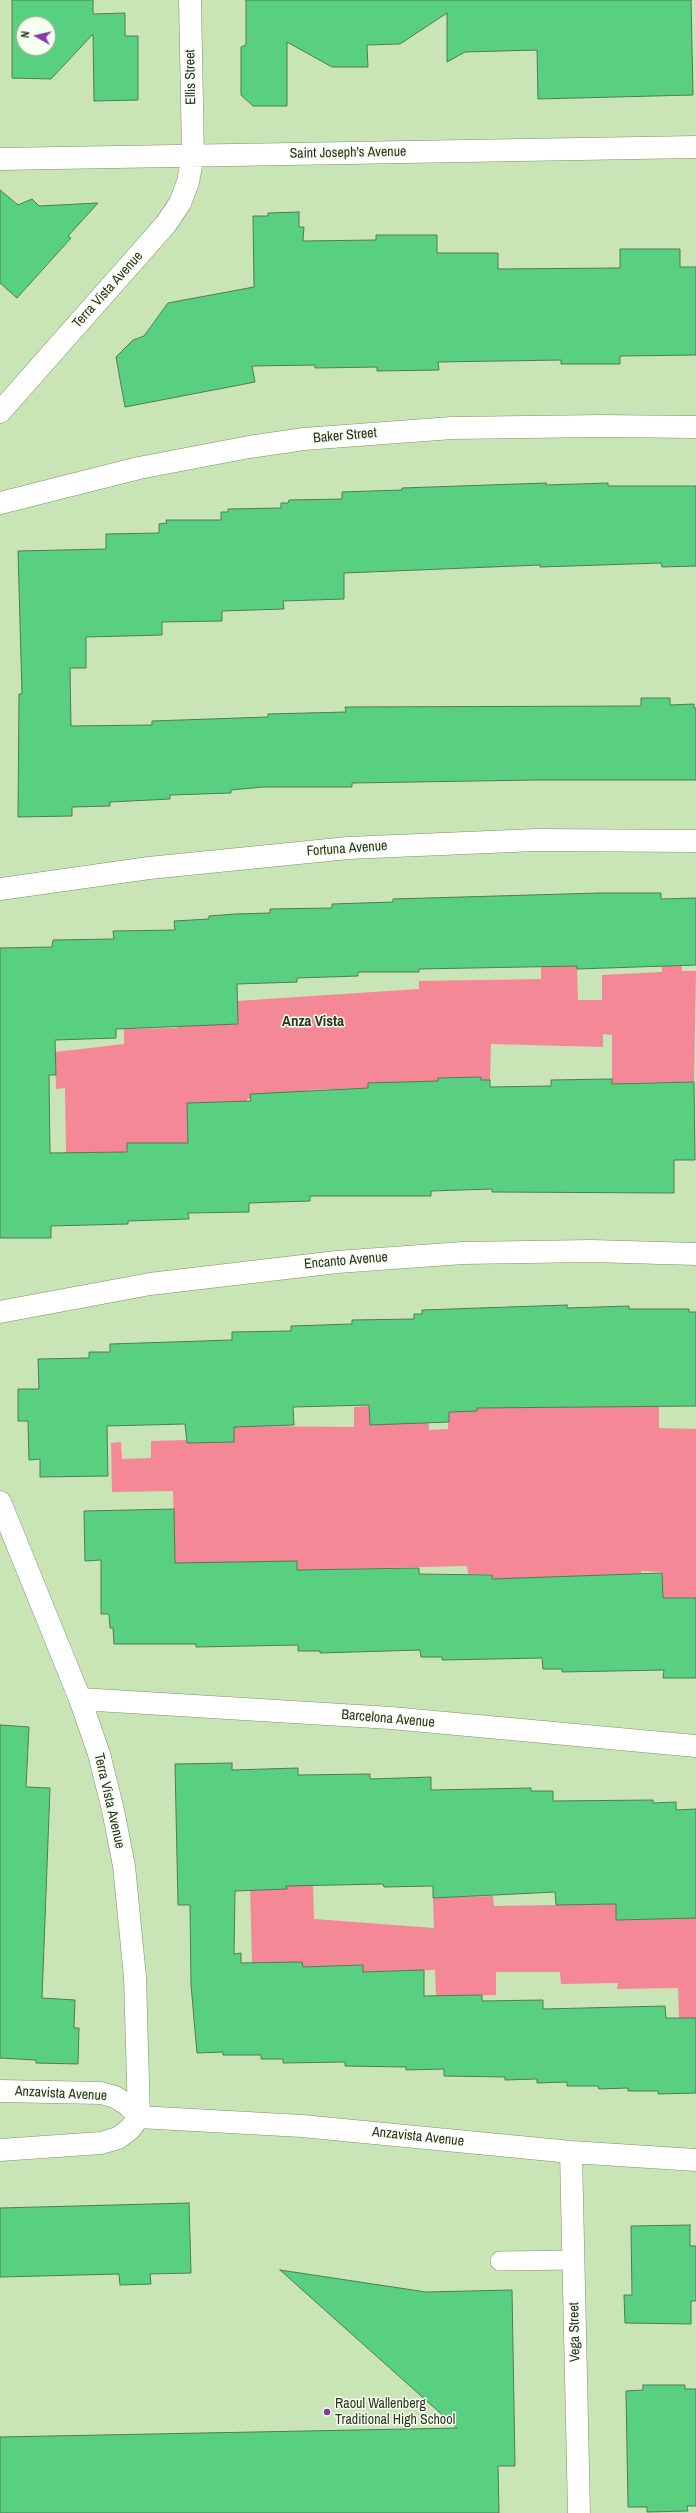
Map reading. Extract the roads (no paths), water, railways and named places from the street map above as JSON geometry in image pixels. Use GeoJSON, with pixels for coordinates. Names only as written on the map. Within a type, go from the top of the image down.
{"type":"FeatureCollection","features":[{"type":"Feature","properties":{"kind":"street","name":"Ellis Street"},"geometry":{"type":"LineString","coordinates":[[190,0],[193,155]]}},
{"type":"Feature","properties":{"kind":"street","name":"Saint Joseph's Avenue"},"geometry":{"type":"LineString","coordinates":[[0,159],[696,148]]}},
{"type":"Feature","properties":{"kind":"street","name":"Terra Vista Avenue"},"geometry":{"type":"LineString","coordinates":[[0,412],[166,224],[180,203],[188,182],[193,155]]}},
{"type":"Feature","properties":{"kind":"street","name":"Baker Street"},"geometry":{"type":"LineString","coordinates":[[0,503],[139,468],[249,447],[304,439],[452,428],[587,426],[696,427]]}},
{"type":"Feature","properties":{"kind":"street","name":"Fortuna Avenue"},"geometry":{"type":"LineString","coordinates":[[0,890],[149,868],[348,848],[536,840],[696,840]]}},
{"type":"Feature","properties":{"kind":"street","name":"Encanto Avenue"},"geometry":{"type":"LineString","coordinates":[[0,1312],[150,1284],[337,1262],[463,1253],[591,1251],[696,1254]]}},
{"type":"Feature","properties":{"kind":"street","name":"Terra Vista Avenue"},"geometry":{"type":"LineString","coordinates":[[0,1502],[80,1699],[106,1782],[124,1866],[135,1977],[139,2117]]}},
{"type":"Feature","properties":{"kind":"street","name":"Barcelona Avenue"},"geometry":{"type":"LineString","coordinates":[[80,1699],[391,1718],[696,1746]]}},
{"type":"Feature","properties":{"kind":"street","name":"Anzavista Avenue"},"geometry":{"type":"LineString","coordinates":[[0,2091],[101,2093],[115,2097],[128,2105],[139,2117],[302,2126],[571,2152],[696,2160]]}},
{"type":"Feature","properties":{"kind":"street"},"geometry":{"type":"LineString","coordinates":[[0,2150],[101,2143],[118,2138],[130,2129],[139,2117]]}},
{"type":"Feature","properties":{"kind":"street","name":"Vega Street"},"geometry":{"type":"LineString","coordinates":[[571,2152],[579,2513]]}},
{"type":"Feature","properties":{"kind":"lane"},"geometry":{"type":"LineString","coordinates":[[500,2261],[573,2260]]}},
{"type":"Feature","properties":{"kind":"place","name":"Raoul Wallenberg Traditional High School"},"geometry":{"type":"Point","coordinates":[327,2412]}},
{"type":"Feature","properties":{"kind":"district","name":"Anza Vista"},"geometry":{"type":"Point","coordinates":[313,1022]}}]}
